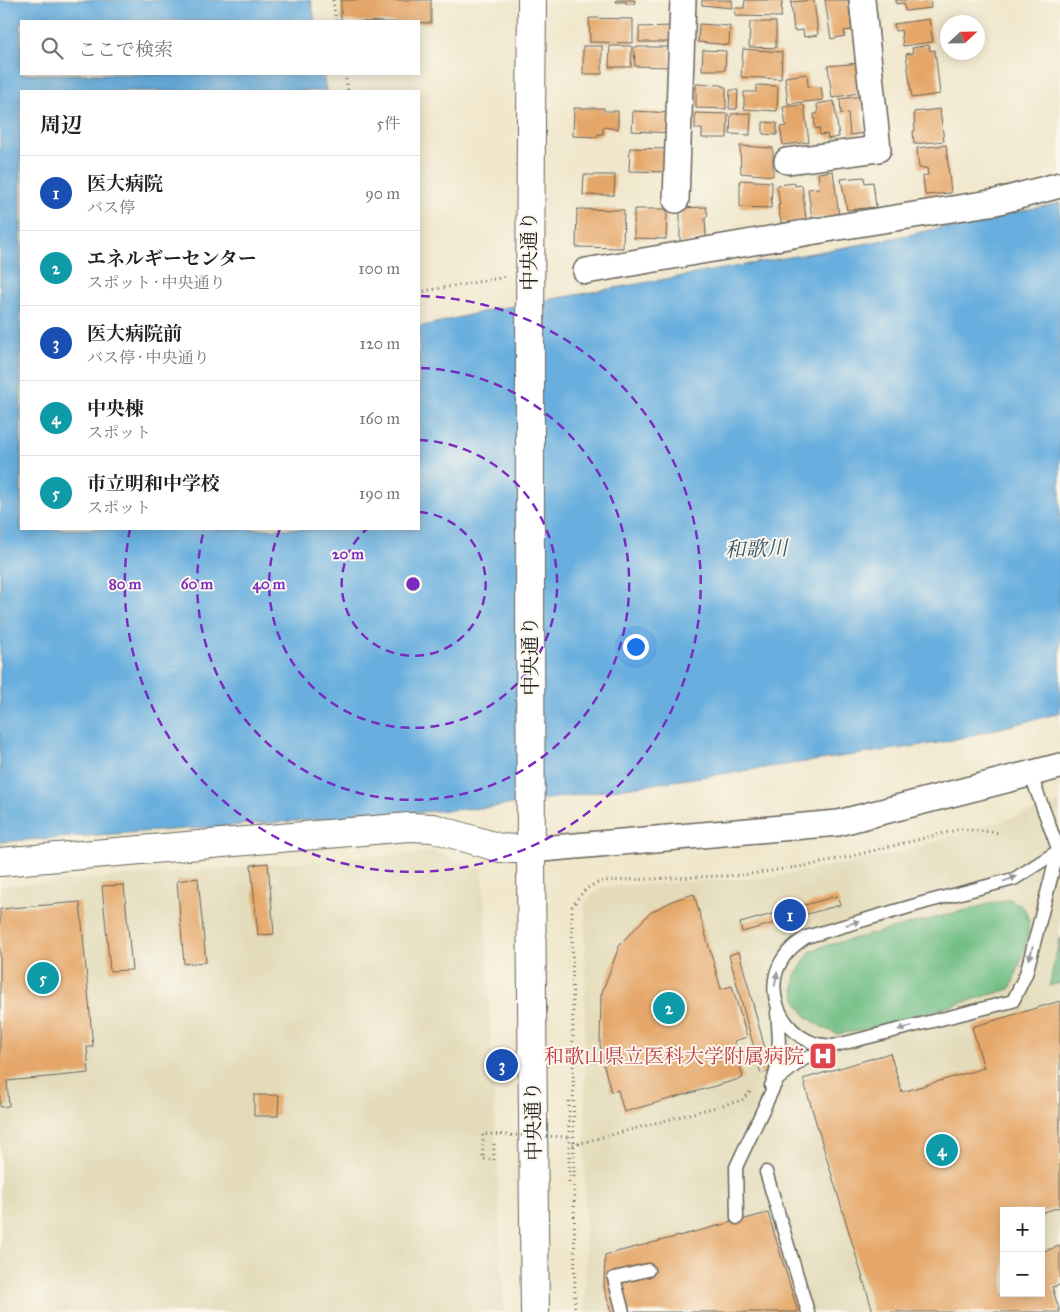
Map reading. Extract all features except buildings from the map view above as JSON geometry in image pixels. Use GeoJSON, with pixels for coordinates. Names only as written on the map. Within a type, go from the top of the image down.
{"type":"FeatureCollection","features":[{"type":"Feature","properties":{"kind":"main road","name":"中央通り"},"geometry":{"type":"LineString","coordinates":[[532,0],[529,292],[530,850],[535,1312]]}},
{"type":"Feature","properties":{"kind":"main road"},"geometry":{"type":"LineString","coordinates":[[0,862],[409,827],[433,828],[500,848],[530,850]]}},
{"type":"Feature","properties":{"kind":"street"},"geometry":{"type":"LineString","coordinates":[[676,200],[683,0]]}},
{"type":"Feature","properties":{"kind":"street"},"geometry":{"type":"LineString","coordinates":[[788,161],[878,149],[862,0]]}},
{"type":"Feature","properties":{"kind":"street"},"geometry":{"type":"LineString","coordinates":[[586,271],[996,202],[1060,185]]}},
{"type":"Feature","properties":{"kind":"street"},"geometry":{"type":"LineString","coordinates":[[530,850],[838,823],[1060,766]]}},
{"type":"Feature","properties":{"kind":"lane"},"geometry":{"type":"LineString","coordinates":[[1030,773],[1059,852],[1026,974],[1013,1001],[833,1046],[802,1060],[777,1080],[736,1167],[736,1217],[734,1166],[774,1079],[780,1045],[774,990],[776,974],[782,959],[792,946],[806,937],[1014,879],[1059,852]]}},
{"type":"Feature","properties":{"kind":"lane"},"geometry":{"type":"LineString","coordinates":[[777,1007],[786,1023],[799,1036],[815,1044],[833,1046]]}},
{"type":"Feature","properties":{"kind":"lane"},"geometry":{"type":"LineString","coordinates":[[766,1172],[808,1312]]}},
{"type":"Feature","properties":{"kind":"lane"},"geometry":{"type":"LineString","coordinates":[[623,1312],[614,1278],[648,1270]]}},
{"type":"Feature","properties":{"kind":"path"},"geometry":{"type":"LineString","coordinates":[[333,0],[336,20]]}},
{"type":"Feature","properties":{"kind":"path"},"geometry":{"type":"LineString","coordinates":[[345,75],[348,90]]}},
{"type":"Feature","properties":{"kind":"path"},"geometry":{"type":"LineString","coordinates":[[420,292],[494,280]]}},
{"type":"Feature","properties":{"kind":"path"},"geometry":{"type":"LineString","coordinates":[[575,1312],[572,906],[582,892],[593,884],[604,881],[743,875],[812,865],[961,829],[1001,833]]}},
{"type":"Feature","properties":{"kind":"path"},"geometry":{"type":"LineString","coordinates":[[573,1146],[742,1100],[753,1089]]}},
{"type":"Feature","properties":{"kind":"path"},"geometry":{"type":"LineString","coordinates":[[569,1097],[569,1182]]}},
{"type":"Feature","properties":{"kind":"path"},"geometry":{"type":"LineString","coordinates":[[494,1144],[494,1160],[483,1159],[483,1134],[569,1137]]}},
{"type":"Feature","properties":{"kind":"shaded area","name":"和歌山県立医科大学附属病院"},"geometry":{"type":"Polygon","coordinates":[[[1060,803],[1060,1312],[585,1312],[585,902],[602,887],[773,877],[892,855],[1060,803]]]}},
{"type":"Feature","properties":{"kind":"shaded area"},"geometry":{"type":"Polygon","coordinates":[[[432,852],[483,869],[504,1312],[0,1312],[0,886],[432,852]]]}},
{"type":"Feature","properties":{"kind":"green space"},"geometry":{"type":"Polygon","coordinates":[[[1009,899],[1023,908],[1027,914],[1029,924],[1023,953],[1010,989],[870,1029],[837,1034],[807,1017],[797,1003],[794,989],[796,975],[811,951],[1009,899]]]}},
{"type":"Feature","properties":{"kind":"green space"},"geometry":{"type":"Polygon","coordinates":[[[1060,937],[1060,983],[1049,986],[1060,937]]]}},
{"type":"Feature","properties":{"kind":"water","name":"和歌川"},"geometry":{"type":"Polygon","coordinates":[[[0,0],[311,0],[315,20],[20,20],[20,75],[323,75],[326,90],[20,90],[20,530],[420,530],[420,327],[491,310],[869,243],[1060,203],[1060,713],[944,742],[492,807],[0,842],[0,0]]]}},
{"type":"Feature","properties":{"kind":"place","name":"医大病院"},"geometry":{"type":"Point","coordinates":[790,915]}},
{"type":"Feature","properties":{"kind":"place","name":"市立明和中学校"},"geometry":{"type":"Point","coordinates":[43,978]}},
{"type":"Feature","properties":{"kind":"place","name":"エネルギーセンター"},"geometry":{"type":"Point","coordinates":[669,1008]}},
{"type":"Feature","properties":{"kind":"place","name":"和歌山県立医科大学附属病院"},"geometry":{"type":"Point","coordinates":[823,1056]}},
{"type":"Feature","properties":{"kind":"place","name":"医大病院前"},"geometry":{"type":"Point","coordinates":[502,1065]}},
{"type":"Feature","properties":{"kind":"place","name":"中央棟"},"geometry":{"type":"Point","coordinates":[942,1150]}}]}
